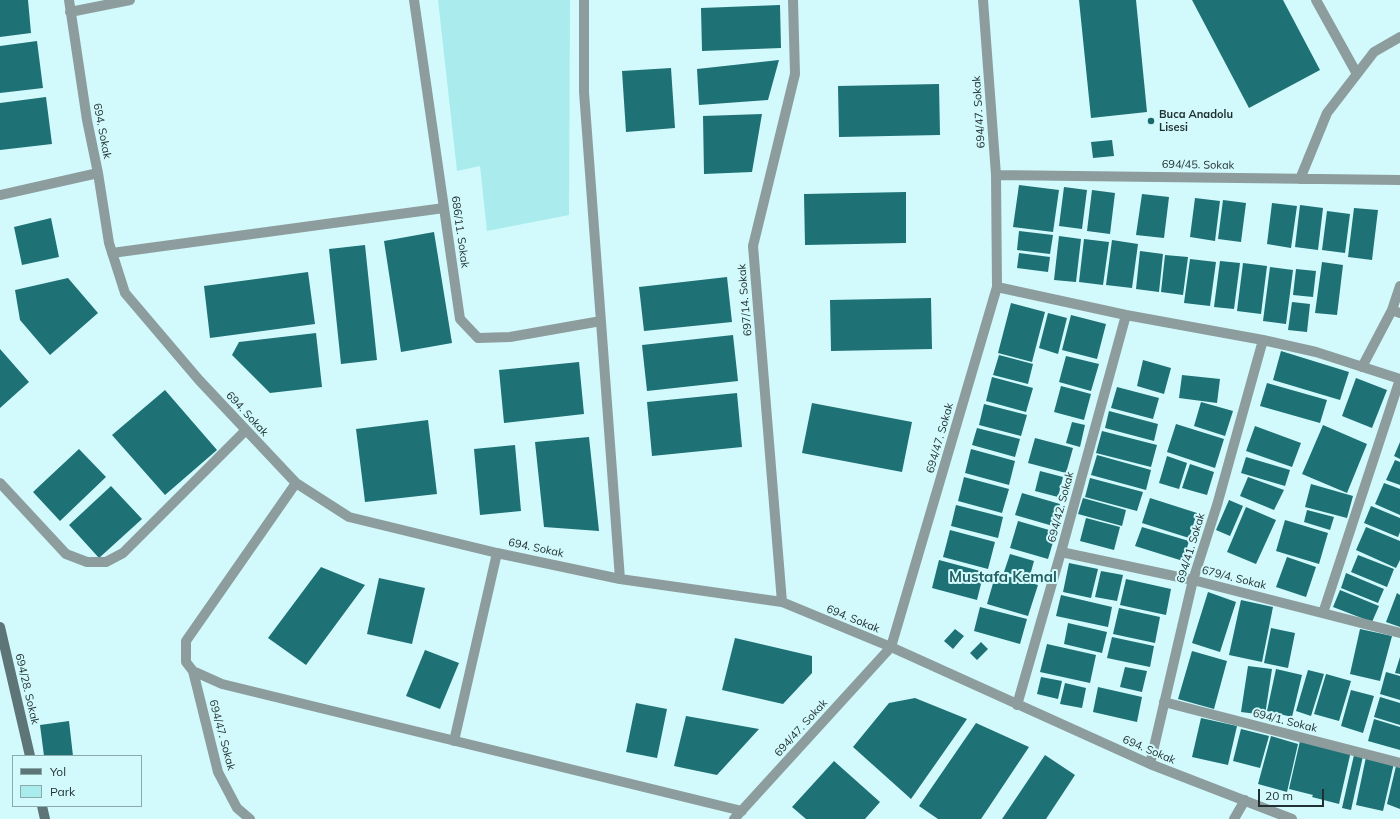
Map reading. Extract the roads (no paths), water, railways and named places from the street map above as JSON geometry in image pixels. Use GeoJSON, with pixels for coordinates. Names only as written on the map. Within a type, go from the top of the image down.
{"type":"FeatureCollection","features":[{"type":"Feature","properties":{"kind":"street","name":"694. Sokak"},"geometry":{"type":"LineString","coordinates":[[69,0],[87,120],[98,173],[109,243],[124,293],[199,380],[296,483],[350,517],[497,552],[620,579],[782,602],[891,647],[1150,764],[1292,819]]}},
{"type":"Feature","properties":{"kind":"street"},"geometry":{"type":"LineString","coordinates":[[70,12],[130,0]]}},
{"type":"Feature","properties":{"kind":"street","name":"686/11. Sokak"},"geometry":{"type":"LineString","coordinates":[[414,0],[460,319],[478,338],[510,337],[601,321]]}},
{"type":"Feature","properties":{"kind":"street"},"geometry":{"type":"LineString","coordinates":[[584,0],[584,92],[620,579]]}},
{"type":"Feature","properties":{"kind":"street","name":"697/14. Sokak"},"geometry":{"type":"LineString","coordinates":[[782,602],[753,246],[795,74],[793,0]]}},
{"type":"Feature","properties":{"kind":"street","name":"694/47. Sokak"},"geometry":{"type":"LineString","coordinates":[[734,819],[891,647],[997,287],[996,175],[983,0]]}},
{"type":"Feature","properties":{"kind":"street"},"geometry":{"type":"LineString","coordinates":[[1316,0],[1357,74]]}},
{"type":"Feature","properties":{"kind":"street"},"geometry":{"type":"LineString","coordinates":[[1300,179],[1327,113],[1374,52],[1400,37]]}},
{"type":"Feature","properties":{"kind":"street"},"geometry":{"type":"LineString","coordinates":[[0,195],[98,173]]}},
{"type":"Feature","properties":{"kind":"street","name":"694/45. Sokak"},"geometry":{"type":"LineString","coordinates":[[996,175],[1400,180]]}},
{"type":"Feature","properties":{"kind":"street"},"geometry":{"type":"LineString","coordinates":[[112,253],[444,208]]}},
{"type":"Feature","properties":{"kind":"street"},"geometry":{"type":"LineString","coordinates":[[1362,366],[1396,311],[1400,286]]}},
{"type":"Feature","properties":{"kind":"street"},"geometry":{"type":"LineString","coordinates":[[997,287],[1126,315],[1263,340],[1316,352],[1400,379],[1323,613]]}},
{"type":"Feature","properties":{"kind":"street","name":"694/42. Sokak"},"geometry":{"type":"LineString","coordinates":[[1017,705],[1126,315]]}},
{"type":"Feature","properties":{"kind":"street","name":"694/41. Sokak"},"geometry":{"type":"LineString","coordinates":[[1150,764],[1193,580],[1217,505],[1263,340]]}},
{"type":"Feature","properties":{"kind":"street"},"geometry":{"type":"LineString","coordinates":[[0,483],[66,554],[87,562],[106,562],[123,553],[246,430]]}},
{"type":"Feature","properties":{"kind":"street","name":"694/47. Sokak"},"geometry":{"type":"LineString","coordinates":[[250,819],[236,808],[218,772],[194,671],[186,662],[186,641],[296,483]]}},
{"type":"Feature","properties":{"kind":"street"},"geometry":{"type":"LineString","coordinates":[[454,741],[497,552]]}},
{"type":"Feature","properties":{"kind":"street","name":"679/4. Sokak"},"geometry":{"type":"LineString","coordinates":[[1061,552],[1193,580],[1400,633]]}},
{"type":"Feature","properties":{"kind":"street","name":"694/28. Sokak"},"geometry":{"type":"LineString","coordinates":[[0,627],[30,755]]}},
{"type":"Feature","properties":{"kind":"street"},"geometry":{"type":"LineString","coordinates":[[194,671],[222,684],[742,810]]}},
{"type":"Feature","properties":{"kind":"street","name":"694/1. Sokak"},"geometry":{"type":"LineString","coordinates":[[1164,702],[1400,763]]}},
{"type":"Feature","properties":{"kind":"street"},"geometry":{"type":"LineString","coordinates":[[1234,819],[1245,800]]}},
{"type":"Feature","properties":{"kind":"street"},"geometry":{"type":"LineString","coordinates":[[42,807],[45,819]]}},
{"type":"Feature","properties":{"kind":"place","name":"Buca Anadolu Lisesi"},"geometry":{"type":"Point","coordinates":[1151,121]}},
{"type":"Feature","properties":{"kind":"district","name":"Mustafa Kemal"},"geometry":{"type":"Point","coordinates":[1003,577]}}]}
